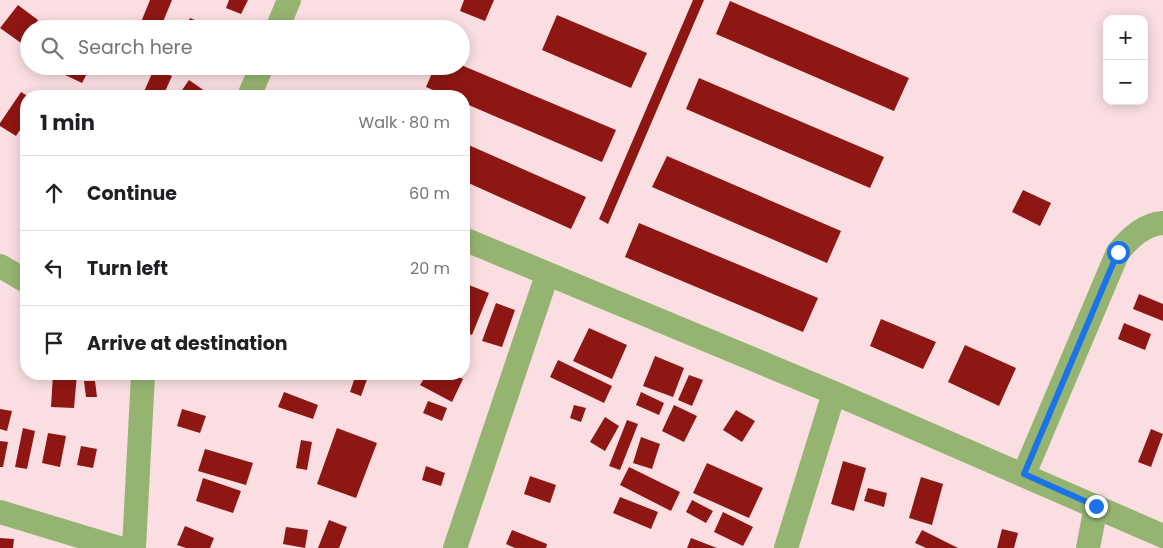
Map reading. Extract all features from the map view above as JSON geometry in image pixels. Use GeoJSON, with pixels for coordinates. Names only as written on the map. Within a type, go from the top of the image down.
{"type":"FeatureCollection","features":[{"type":"Feature","properties":{"kind":"street"},"geometry":{"type":"LineString","coordinates":[[281,20],[289,0]]}},
{"type":"Feature","properties":{"kind":"street"},"geometry":{"type":"LineString","coordinates":[[252,90],[258,75]]}},
{"type":"Feature","properties":{"kind":"street"},"geometry":{"type":"LineString","coordinates":[[1024,474],[1118,252],[1135,234],[1157,223],[1163,223]]}},
{"type":"Feature","properties":{"kind":"street"},"geometry":{"type":"LineString","coordinates":[[470,242],[834,393],[1163,536]]}},
{"type":"Feature","properties":{"kind":"street"},"geometry":{"type":"LineString","coordinates":[[0,266],[20,278]]}},
{"type":"Feature","properties":{"kind":"street"},"geometry":{"type":"LineString","coordinates":[[455,548],[547,275]]}},
{"type":"Feature","properties":{"kind":"street"},"geometry":{"type":"LineString","coordinates":[[134,548],[143,380]]}},
{"type":"Feature","properties":{"kind":"street"},"geometry":{"type":"LineString","coordinates":[[786,548],[834,393]]}},
{"type":"Feature","properties":{"kind":"street"},"geometry":{"type":"LineString","coordinates":[[1088,548],[1096,506]]}},
{"type":"Feature","properties":{"kind":"street"},"geometry":{"type":"LineString","coordinates":[[0,512],[118,548]]}},
{"type":"Feature","properties":{"kind":"building"},"geometry":{"type":"Polygon","coordinates":[[[150,0],[172,0],[164,20],[142,20],[150,0]]]}},
{"type":"Feature","properties":{"kind":"building"},"geometry":{"type":"Polygon","coordinates":[[[229,0],[248,0],[241,14],[226,8],[229,0]]]}},
{"type":"Feature","properties":{"kind":"building"},"geometry":{"type":"Polygon","coordinates":[[[464,0],[494,0],[485,21],[460,11],[464,0]]]}},
{"type":"Feature","properties":{"kind":"building"},"geometry":{"type":"Polygon","coordinates":[[[693,0],[704,0],[608,224],[599,219],[693,0]]]}},
{"type":"Feature","properties":{"kind":"building"},"geometry":{"type":"Polygon","coordinates":[[[730,1],[909,78],[894,111],[716,34],[730,1]]]}},
{"type":"Feature","properties":{"kind":"building"},"geometry":{"type":"Polygon","coordinates":[[[18,5],[38,20],[20,20],[20,42],[0,28],[18,5]]]}},
{"type":"Feature","properties":{"kind":"building"},"geometry":{"type":"Polygon","coordinates":[[[557,15],[647,53],[631,88],[542,50],[557,15]]]}},
{"type":"Feature","properties":{"kind":"building"},"geometry":{"type":"Polygon","coordinates":[[[470,69],[616,130],[602,162],[470,106],[470,90],[433,90],[426,87],[431,75],[470,75],[470,69]]]}},
{"type":"Feature","properties":{"kind":"building"},"geometry":{"type":"Polygon","coordinates":[[[65,75],[86,75],[82,83],[65,75]]]}},
{"type":"Feature","properties":{"kind":"building"},"geometry":{"type":"Polygon","coordinates":[[[151,75],[172,76],[166,90],[145,90],[151,75]]]}},
{"type":"Feature","properties":{"kind":"building"},"geometry":{"type":"Polygon","coordinates":[[[699,78],[884,157],[870,188],[686,109],[699,78]]]}},
{"type":"Feature","properties":{"kind":"building"},"geometry":{"type":"Polygon","coordinates":[[[189,80],[203,90],[182,90],[189,80]]]}},
{"type":"Feature","properties":{"kind":"building"},"geometry":{"type":"Polygon","coordinates":[[[20,93],[20,130],[16,136],[0,126],[0,123],[20,93]]]}},
{"type":"Feature","properties":{"kind":"building"},"geometry":{"type":"Polygon","coordinates":[[[470,146],[586,197],[571,229],[470,184],[470,146]]]}},
{"type":"Feature","properties":{"kind":"building"},"geometry":{"type":"Polygon","coordinates":[[[667,156],[841,231],[827,263],[652,187],[667,156]]]}},
{"type":"Feature","properties":{"kind":"building"},"geometry":{"type":"Polygon","coordinates":[[[1023,190],[1051,203],[1040,226],[1012,212],[1023,190]]]}},
{"type":"Feature","properties":{"kind":"building"},"geometry":{"type":"Polygon","coordinates":[[[639,223],[818,298],[803,332],[625,257],[639,223]]]}},
{"type":"Feature","properties":{"kind":"building"},"geometry":{"type":"Polygon","coordinates":[[[470,285],[489,293],[472,335],[470,334],[470,285]]]}},
{"type":"Feature","properties":{"kind":"building"},"geometry":{"type":"Polygon","coordinates":[[[1139,294],[1163,304],[1163,321],[1133,309],[1139,294]]]}},
{"type":"Feature","properties":{"kind":"building"},"geometry":{"type":"Polygon","coordinates":[[[496,303],[515,310],[502,347],[482,341],[496,303]]]}},
{"type":"Feature","properties":{"kind":"building"},"geometry":{"type":"Polygon","coordinates":[[[881,319],[936,342],[923,369],[870,346],[881,319]]]}},
{"type":"Feature","properties":{"kind":"building"},"geometry":{"type":"Polygon","coordinates":[[[1124,323],[1151,334],[1145,350],[1118,339],[1124,323]]]}},
{"type":"Feature","properties":{"kind":"building"},"geometry":{"type":"Polygon","coordinates":[[[589,328],[627,345],[612,379],[573,361],[589,328]]]}},
{"type":"Feature","properties":{"kind":"building"},"geometry":{"type":"Polygon","coordinates":[[[965,345],[1016,368],[999,406],[948,382],[965,345]]]}},
{"type":"Feature","properties":{"kind":"building"},"geometry":{"type":"Polygon","coordinates":[[[655,356],[684,368],[673,397],[643,386],[655,356]]]}},
{"type":"Feature","properties":{"kind":"building"},"geometry":{"type":"Polygon","coordinates":[[[558,360],[612,386],[604,403],[550,377],[558,360]]]}},
{"type":"Feature","properties":{"kind":"building"},"geometry":{"type":"Polygon","coordinates":[[[689,375],[703,380],[692,406],[678,400],[689,375]]]}},
{"type":"Feature","properties":{"kind":"building"},"geometry":{"type":"Polygon","coordinates":[[[53,380],[76,380],[74,408],[51,407],[53,380]]]}},
{"type":"Feature","properties":{"kind":"building"},"geometry":{"type":"Polygon","coordinates":[[[354,380],[367,380],[361,396],[350,392],[354,380]]]}},
{"type":"Feature","properties":{"kind":"building"},"geometry":{"type":"Polygon","coordinates":[[[423,380],[463,380],[452,402],[420,385],[423,380]]]}},
{"type":"Feature","properties":{"kind":"building"},"geometry":{"type":"Polygon","coordinates":[[[84,381],[95,381],[97,397],[86,397],[84,381]]]}},
{"type":"Feature","properties":{"kind":"building"},"geometry":{"type":"Polygon","coordinates":[[[284,392],[318,405],[313,419],[278,407],[284,392]]]}},
{"type":"Feature","properties":{"kind":"building"},"geometry":{"type":"Polygon","coordinates":[[[641,392],[664,403],[659,415],[636,405],[641,392]]]}},
{"type":"Feature","properties":{"kind":"building"},"geometry":{"type":"Polygon","coordinates":[[[428,401],[447,408],[442,421],[423,413],[428,401]]]}},
{"type":"Feature","properties":{"kind":"building"},"geometry":{"type":"Polygon","coordinates":[[[574,405],[586,408],[581,422],[570,418],[574,405]]]}},
{"type":"Feature","properties":{"kind":"building"},"geometry":{"type":"Polygon","coordinates":[[[674,405],[697,416],[684,442],[662,431],[674,405]]]}},
{"type":"Feature","properties":{"kind":"building"},"geometry":{"type":"Polygon","coordinates":[[[0,409],[12,411],[7,431],[0,429],[0,409]]]}},
{"type":"Feature","properties":{"kind":"building"},"geometry":{"type":"Polygon","coordinates":[[[182,409],[206,416],[200,433],[177,426],[182,409]]]}},
{"type":"Feature","properties":{"kind":"building"},"geometry":{"type":"Polygon","coordinates":[[[736,410],[755,421],[742,442],[723,430],[736,410]]]}},
{"type":"Feature","properties":{"kind":"building"},"geometry":{"type":"Polygon","coordinates":[[[605,417],[619,426],[605,451],[590,442],[605,417]]]}},
{"type":"Feature","properties":{"kind":"building"},"geometry":{"type":"Polygon","coordinates":[[[627,420],[638,424],[620,470],[609,466],[627,420]]]}},
{"type":"Feature","properties":{"kind":"building"},"geometry":{"type":"Polygon","coordinates":[[[23,428],[35,431],[27,469],[15,467],[23,428]]]}},
{"type":"Feature","properties":{"kind":"building"},"geometry":{"type":"Polygon","coordinates":[[[337,428],[377,443],[356,498],[317,484],[337,428]]]}},
{"type":"Feature","properties":{"kind":"building"},"geometry":{"type":"Polygon","coordinates":[[[1151,429],[1163,434],[1151,467],[1138,462],[1151,429]]]}},
{"type":"Feature","properties":{"kind":"building"},"geometry":{"type":"Polygon","coordinates":[[[48,433],[66,436],[60,467],[42,463],[48,433]]]}},
{"type":"Feature","properties":{"kind":"building"},"geometry":{"type":"Polygon","coordinates":[[[641,437],[660,444],[652,469],[633,463],[641,437]]]}},
{"type":"Feature","properties":{"kind":"building"},"geometry":{"type":"Polygon","coordinates":[[[301,440],[312,442],[307,470],[296,468],[301,440]]]}},
{"type":"Feature","properties":{"kind":"building"},"geometry":{"type":"Polygon","coordinates":[[[0,441],[8,442],[3,467],[0,467],[0,441]]]}},
{"type":"Feature","properties":{"kind":"building"},"geometry":{"type":"Polygon","coordinates":[[[81,446],[97,449],[93,468],[77,465],[81,446]]]}},
{"type":"Feature","properties":{"kind":"building"},"geometry":{"type":"Polygon","coordinates":[[[205,449],[253,463],[246,485],[198,471],[205,449]]]}},
{"type":"Feature","properties":{"kind":"building"},"geometry":{"type":"Polygon","coordinates":[[[843,461],[866,468],[854,511],[831,504],[843,461]]]}},
{"type":"Feature","properties":{"kind":"building"},"geometry":{"type":"Polygon","coordinates":[[[707,463],[763,488],[749,518],[693,493],[707,463]]]}},
{"type":"Feature","properties":{"kind":"building"},"geometry":{"type":"Polygon","coordinates":[[[426,466],[445,473],[441,486],[422,480],[426,466]]]}},
{"type":"Feature","properties":{"kind":"building"},"geometry":{"type":"Polygon","coordinates":[[[629,467],[680,492],[671,511],[620,485],[629,467]]]}},
{"type":"Feature","properties":{"kind":"building"},"geometry":{"type":"Polygon","coordinates":[[[530,476],[556,485],[550,503],[524,494],[530,476]]]}},
{"type":"Feature","properties":{"kind":"building"},"geometry":{"type":"Polygon","coordinates":[[[921,477],[943,484],[932,525],[909,518],[921,477]]]}},
{"type":"Feature","properties":{"kind":"building"},"geometry":{"type":"Polygon","coordinates":[[[203,478],[241,491],[233,513],[196,501],[203,478]]]}},
{"type":"Feature","properties":{"kind":"building"},"geometry":{"type":"Polygon","coordinates":[[[868,488],[887,493],[884,507],[864,501],[868,488]]]}},
{"type":"Feature","properties":{"kind":"building"},"geometry":{"type":"Polygon","coordinates":[[[620,497],[658,512],[651,529],[613,513],[620,497]]]}},
{"type":"Feature","properties":{"kind":"building"},"geometry":{"type":"Polygon","coordinates":[[[692,500],[713,511],[706,523],[686,512],[692,500]]]}},
{"type":"Feature","properties":{"kind":"building"},"geometry":{"type":"Polygon","coordinates":[[[723,512],[753,527],[743,546],[714,532],[723,512]]]}},
{"type":"Feature","properties":{"kind":"building"},"geometry":{"type":"Polygon","coordinates":[[[329,520],[347,527],[339,548],[318,548],[329,520]]]}},
{"type":"Feature","properties":{"kind":"building"},"geometry":{"type":"Polygon","coordinates":[[[185,526],[214,538],[210,548],[186,548],[177,545],[185,526]]]}},
{"type":"Feature","properties":{"kind":"building"},"geometry":{"type":"Polygon","coordinates":[[[286,527],[308,530],[305,548],[283,544],[286,527]]]}},
{"type":"Feature","properties":{"kind":"building"},"geometry":{"type":"Polygon","coordinates":[[[1002,529],[1018,533],[1014,548],[997,548],[1002,529]]]}},
{"type":"Feature","properties":{"kind":"building"},"geometry":{"type":"Polygon","coordinates":[[[512,530],[547,544],[546,548],[515,548],[506,544],[512,530]]]}},
{"type":"Feature","properties":{"kind":"building"},"geometry":{"type":"Polygon","coordinates":[[[922,530],[958,548],[926,548],[915,543],[922,530]]]}},
{"type":"Feature","properties":{"kind":"building"},"geometry":{"type":"Polygon","coordinates":[[[0,538],[14,539],[13,548],[0,548],[0,538]]]}},
{"type":"Feature","properties":{"kind":"building"},"geometry":{"type":"Polygon","coordinates":[[[691,538],[717,548],[687,548],[691,538]]]}},
{"type":"Feature","properties":{"kind":"route"},"geometry":{"type":"LineString","coordinates":[[1096,506],[1024,474],[1118,252]]}}]}
